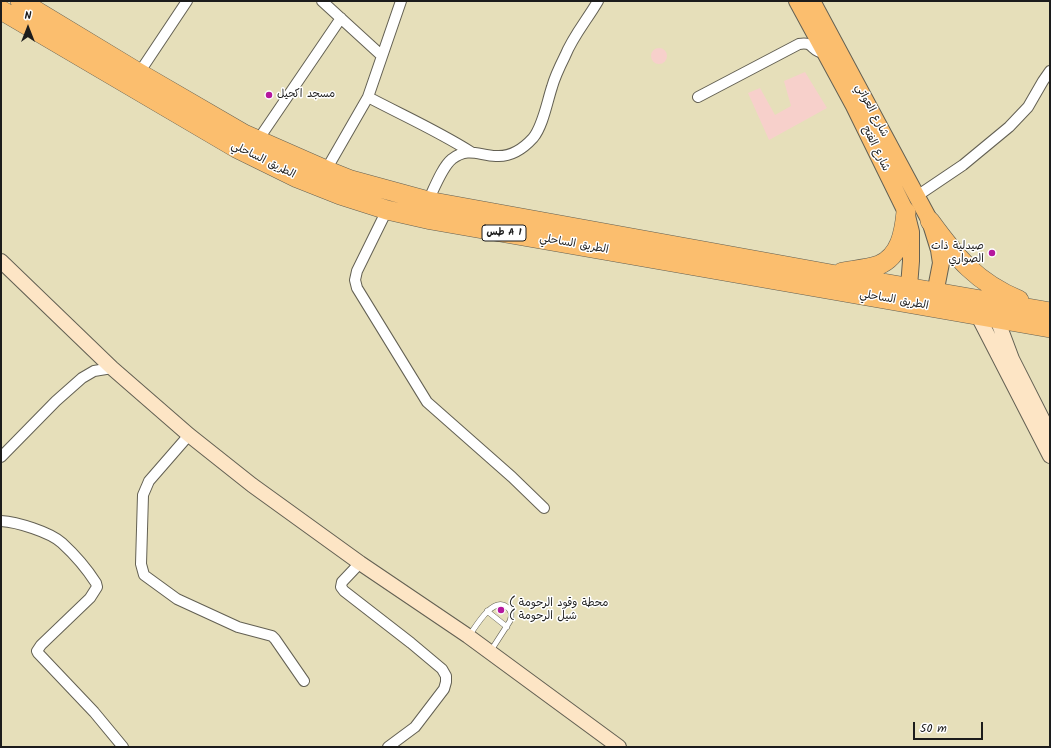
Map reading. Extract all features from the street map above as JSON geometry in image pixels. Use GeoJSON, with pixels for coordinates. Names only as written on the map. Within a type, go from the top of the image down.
{"type":"FeatureCollection","features":[{"type":"Feature","properties":{"kind":"highway","name":"الطريق الساحلي"},"geometry":{"type":"LineString","coordinates":[[27,3],[139,73],[244,134],[326,170],[379,189],[428,201],[831,274],[908,295]]}},
{"type":"Feature","properties":{"kind":"highway","name":"الطريق الساحلي"},"geometry":{"type":"LineString","coordinates":[[1,10],[236,148],[297,178],[340,195],[387,210],[431,220],[934,300],[1046,311]]}},
{"type":"Feature","properties":{"kind":"highway"},"geometry":{"type":"LineString","coordinates":[[831,274],[878,265],[888,259],[896,252],[900,242],[906,212]]}},
{"type":"Feature","properties":{"kind":"highway"},"geometry":{"type":"LineString","coordinates":[[930,221],[971,271],[990,285],[1010,296],[1046,311]]}},
{"type":"Feature","properties":{"kind":"highway","name":"الطريق الساحلي"},"geometry":{"type":"LineString","coordinates":[[934,300],[978,316],[1050,328]]}},
{"type":"Feature","properties":{"kind":"main road","name":"شارع الفتح"},"geometry":{"type":"LineString","coordinates":[[797,1],[854,106],[906,212],[911,232],[911,262],[908,295]]}},
{"type":"Feature","properties":{"kind":"main road","name":"شارع العواتي"},"geometry":{"type":"LineString","coordinates":[[812,1],[930,221],[939,250],[941,264],[934,300]]}},
{"type":"Feature","properties":{"kind":"street"},"geometry":{"type":"LineString","coordinates":[[322,1],[381,55]]}},
{"type":"Feature","properties":{"kind":"street"},"geometry":{"type":"LineString","coordinates":[[326,170],[368,97],[381,55],[401,1]]}},
{"type":"Feature","properties":{"kind":"street"},"geometry":{"type":"LineString","coordinates":[[428,201],[444,169],[451,160],[462,153],[471,152],[496,156],[510,155],[523,147],[534,137],[540,126],[552,85],[566,54],[598,1]]}},
{"type":"Feature","properties":{"kind":"street"},"geometry":{"type":"LineString","coordinates":[[139,73],[182,3]]}},
{"type":"Feature","properties":{"kind":"street"},"geometry":{"type":"LineString","coordinates":[[258,140],[341,18]]}},
{"type":"Feature","properties":{"kind":"street"},"geometry":{"type":"LineString","coordinates":[[698,97],[799,44],[810,44],[819,53],[825,53]]}},
{"type":"Feature","properties":{"kind":"street"},"geometry":{"type":"LineString","coordinates":[[917,196],[963,165],[1009,127],[1028,107],[1043,80],[1050,71]]}},
{"type":"Feature","properties":{"kind":"street"},"geometry":{"type":"LineString","coordinates":[[368,97],[451,139],[471,152]]}},
{"type":"Feature","properties":{"kind":"street"},"geometry":{"type":"LineString","coordinates":[[387,210],[357,271],[355,280],[357,288],[427,402],[512,477],[544,508]]}},
{"type":"Feature","properties":{"kind":"street"},"geometry":{"type":"LineString","coordinates":[[1,261],[112,368],[189,435],[252,485],[360,564],[468,636],[489,653],[619,747]]}},
{"type":"Feature","properties":{"kind":"street"},"geometry":{"type":"LineString","coordinates":[[978,316],[1050,456]]}},
{"type":"Feature","properties":{"kind":"street"},"geometry":{"type":"LineString","coordinates":[[997,319],[1012,359],[1050,434]]}},
{"type":"Feature","properties":{"kind":"street"},"geometry":{"type":"LineString","coordinates":[[1,457],[56,401],[82,378],[94,371],[112,368]]}},
{"type":"Feature","properties":{"kind":"street"},"geometry":{"type":"LineString","coordinates":[[189,435],[149,481],[143,495],[141,564],[144,575],[177,599],[238,627],[272,636],[304,682]]}},
{"type":"Feature","properties":{"kind":"street"},"geometry":{"type":"LineString","coordinates":[[1,521],[8,521],[38,531],[61,542],[96,583],[97,587],[90,598],[37,651],[94,712],[123,747]]}},
{"type":"Feature","properties":{"kind":"street"},"geometry":{"type":"LineString","coordinates":[[360,564],[342,582],[341,587],[344,591],[411,643],[442,669],[446,676],[444,689],[414,727],[388,747]]}},
{"type":"Feature","properties":{"kind":"lane"},"geometry":{"type":"LineString","coordinates":[[468,636],[487,611],[497,604],[506,606],[511,611],[512,615],[507,627],[489,653]]}},
{"type":"Feature","properties":{"kind":"lane"},"geometry":{"type":"LineString","coordinates":[[487,611],[507,627]]}},
{"type":"Feature","properties":{"kind":"shaded area"},"geometry":{"type":"Polygon","coordinates":[[[656,48],[662,48],[667,53],[665,62],[662,64],[656,64],[651,59],[651,53],[656,48]]]}},
{"type":"Feature","properties":{"kind":"shaded area"},"geometry":{"type":"Polygon","coordinates":[[[805,72],[827,108],[769,140],[748,93],[760,88],[775,115],[791,106],[784,81],[805,72]]]}},
{"type":"Feature","properties":{"kind":"place","name":"مسجد اكحيل"},"geometry":{"type":"Point","coordinates":[269,95]}},
{"type":"Feature","properties":{"kind":"place","name":"صيدلية ذات الصواري"},"geometry":{"type":"Point","coordinates":[992,253]}},
{"type":"Feature","properties":{"kind":"place","name":"( محطة وقود الرحومة ( شيل الرحومة"},"geometry":{"type":"Point","coordinates":[501,610]}}]}
